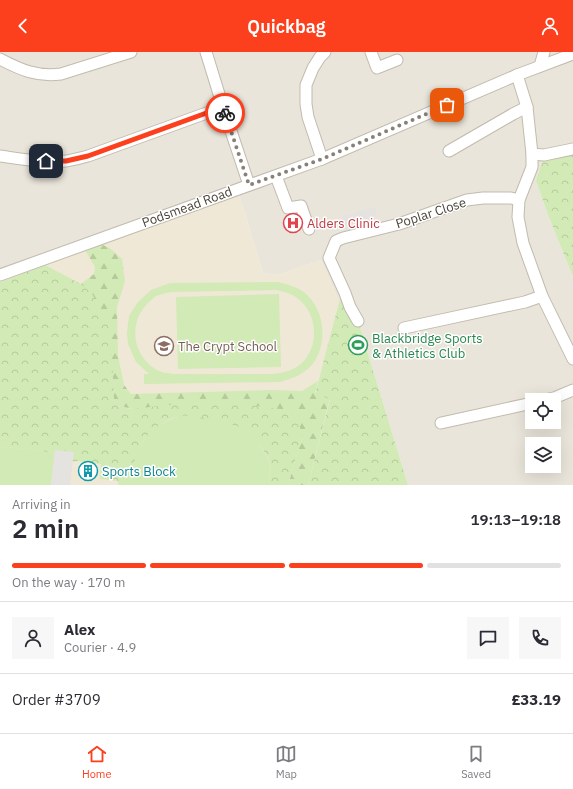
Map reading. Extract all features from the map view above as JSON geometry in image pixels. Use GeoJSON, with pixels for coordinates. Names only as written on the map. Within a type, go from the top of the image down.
{"type":"FeatureCollection","features":[{"type":"Feature","properties":{"kind":"street"},"geometry":{"type":"LineString","coordinates":[[0,59],[18,68],[33,73],[51,75],[61,74],[131,52]]}},
{"type":"Feature","properties":{"kind":"street"},"geometry":{"type":"LineString","coordinates":[[206,52],[249,185]]}},
{"type":"Feature","properties":{"kind":"street"},"geometry":{"type":"LineString","coordinates":[[371,52],[377,68],[397,60]]}},
{"type":"Feature","properties":{"kind":"street"},"geometry":{"type":"LineString","coordinates":[[540,66],[544,52]]}},
{"type":"Feature","properties":{"kind":"street"},"geometry":{"type":"LineString","coordinates":[[320,54],[306,85],[306,104],[308,117],[322,159]]}},
{"type":"Feature","properties":{"kind":"street","name":"Podsmead Road"},"geometry":{"type":"LineString","coordinates":[[0,275],[322,159],[517,75],[573,54]]}},
{"type":"Feature","properties":{"kind":"street"},"geometry":{"type":"LineString","coordinates":[[517,75],[527,107],[532,154],[532,167],[519,200],[518,217],[523,243],[542,296],[573,360]]}},
{"type":"Feature","properties":{"kind":"street"},"geometry":{"type":"LineString","coordinates":[[0,156],[46,161],[66,161],[80,158],[223,107]]}},
{"type":"Feature","properties":{"kind":"street"},"geometry":{"type":"LineString","coordinates":[[449,151],[527,107]]}},
{"type":"Feature","properties":{"kind":"street"},"geometry":{"type":"LineString","coordinates":[[532,154],[544,154],[573,149]]}},
{"type":"Feature","properties":{"kind":"street"},"geometry":{"type":"LineString","coordinates":[[276,176],[288,208],[301,206],[309,229]]}},
{"type":"Feature","properties":{"kind":"street","name":"Poplar Close"},"geometry":{"type":"LineString","coordinates":[[358,321],[350,307],[329,258],[336,241],[398,224],[467,200],[483,198],[511,198],[519,200]]}},
{"type":"Feature","properties":{"kind":"street"},"geometry":{"type":"LineString","coordinates":[[404,328],[525,302],[542,296]]}},
{"type":"Feature","properties":{"kind":"street"},"geometry":{"type":"LineString","coordinates":[[561,395],[573,390]]}},
{"type":"Feature","properties":{"kind":"street"},"geometry":{"type":"LineString","coordinates":[[441,424],[525,405]]}},
{"type":"Feature","properties":{"kind":"shaded area"},"geometry":{"type":"Polygon","coordinates":[[[0,52],[573,52],[573,154],[536,181],[573,277],[573,485],[408,485],[358,321],[345,294],[339,302],[321,260],[278,275],[263,273],[239,194],[0,282],[0,52]]]}},
{"type":"Feature","properties":{"kind":"shaded area","name":"The Crypt School"},"geometry":{"type":"Polygon","coordinates":[[[239,194],[263,273],[278,275],[321,260],[339,302],[325,357],[288,485],[0,485],[0,282],[239,194]]]}},
{"type":"Feature","properties":{"kind":"shaded area"},"geometry":{"type":"Polygon","coordinates":[[[375,207],[376,212],[373,221],[374,225],[345,233],[341,216],[375,207]]]}},
{"type":"Feature","properties":{"kind":"shaded area"},"geometry":{"type":"Polygon","coordinates":[[[55,450],[74,452],[70,485],[51,485],[55,450]]]}},
{"type":"Feature","properties":{"kind":"green space"},"geometry":{"type":"Polygon","coordinates":[[[573,154],[573,277],[536,181],[543,160],[573,154]]]}},
{"type":"Feature","properties":{"kind":"green space"},"geometry":{"type":"Polygon","coordinates":[[[101,244],[111,249],[122,259],[125,281],[117,307],[118,356],[124,385],[131,394],[271,390],[302,391],[318,381],[315,393],[330,398],[308,485],[288,485],[302,437],[117,406],[81,284],[94,274],[95,267],[85,250],[101,244]]]}},
{"type":"Feature","properties":{"kind":"green space"},"geometry":{"type":"Polygon","coordinates":[[[45,265],[81,284],[92,294],[105,314],[111,334],[114,399],[117,406],[132,409],[213,400],[288,410],[299,422],[302,437],[288,485],[268,485],[270,464],[267,456],[256,440],[241,428],[192,416],[172,418],[159,425],[148,435],[137,456],[130,479],[130,485],[118,485],[118,481],[100,479],[101,464],[77,461],[73,462],[55,453],[0,446],[0,282],[45,265]]]}},
{"type":"Feature","properties":{"kind":"green space"},"geometry":{"type":"Polygon","coordinates":[[[278,282],[301,290],[309,297],[320,316],[322,337],[316,358],[310,367],[300,374],[280,382],[144,384],[144,374],[149,374],[136,362],[128,344],[127,333],[129,316],[138,302],[151,290],[170,283],[278,282]],[[277,290],[171,292],[156,296],[147,304],[137,321],[135,330],[138,348],[148,363],[155,369],[166,373],[272,374],[289,371],[300,365],[308,355],[314,338],[314,328],[309,311],[304,304],[292,295],[277,290]]]}},
{"type":"Feature","properties":{"kind":"green space"},"geometry":{"type":"Polygon","coordinates":[[[345,293],[358,321],[408,485],[308,485],[330,399],[315,394],[339,302],[345,293]]]}},
{"type":"Feature","properties":{"kind":"green space"},"geometry":{"type":"Polygon","coordinates":[[[279,294],[281,367],[178,369],[176,297],[279,294]]]}},
{"type":"Feature","properties":{"kind":"green space"},"geometry":{"type":"Polygon","coordinates":[[[181,416],[231,425],[245,431],[255,440],[267,456],[270,467],[268,485],[130,485],[137,454],[151,432],[164,423],[181,416]]]}},
{"type":"Feature","properties":{"kind":"green space"},"geometry":{"type":"Polygon","coordinates":[[[0,446],[55,453],[51,485],[0,485],[0,446]]]}},
{"type":"Feature","properties":{"kind":"way so far"},"geometry":{"type":"LineString","coordinates":[[225,113],[249,185],[322,159],[447,105]]}},
{"type":"Feature","properties":{"kind":"place","name":"Alders Clinic"},"geometry":{"type":"Point","coordinates":[293,223]}},
{"type":"Feature","properties":{"kind":"place","name":"Blackbridge Sports & Athletics Club"},"geometry":{"type":"Point","coordinates":[358,345]}},
{"type":"Feature","properties":{"kind":"place","name":"The Crypt School"},"geometry":{"type":"Point","coordinates":[164,346]}},
{"type":"Feature","properties":{"kind":"place","name":"Sports Block"},"geometry":{"type":"Point","coordinates":[88,471]}},
{"type":"Feature","properties":{"kind":"route"},"geometry":{"type":"LineString","coordinates":[[46,161],[66,161],[88,156],[223,107],[225,113]]}}]}
